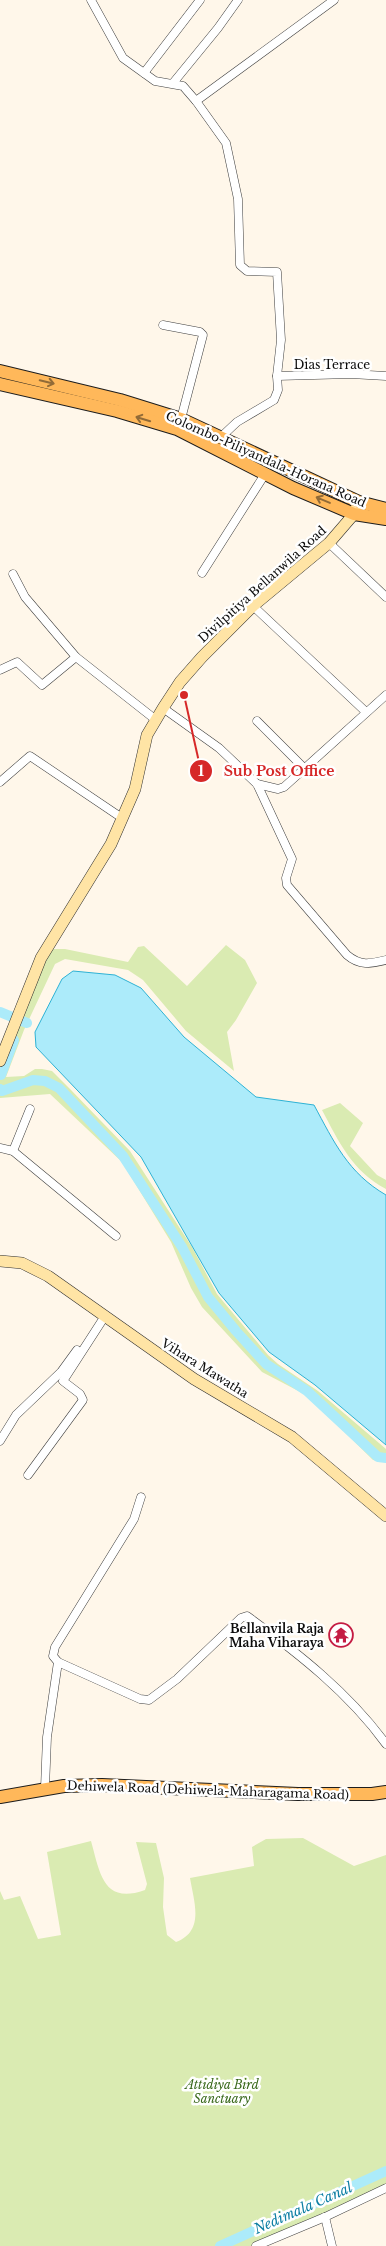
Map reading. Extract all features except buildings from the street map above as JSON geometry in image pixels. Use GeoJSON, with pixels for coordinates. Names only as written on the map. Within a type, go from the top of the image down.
{"type":"FeatureCollection","features":[{"type":"Feature","properties":{"kind":"main road","name":"Colombo-Piliyandala-Horana Road"},"geometry":{"type":"LineString","coordinates":[[0,371],[119,405],[177,429],[265,474],[386,519]]}},
{"type":"Feature","properties":{"kind":"main road","name":"Colombo-Piliyandala-Horana Road"},"geometry":{"type":"LineString","coordinates":[[0,384],[119,405],[181,419],[357,508],[386,509]]}},
{"type":"Feature","properties":{"kind":"main road","name":"Dehiwela Road (Dehiwela-Maharagama Road)"},"geometry":{"type":"LineString","coordinates":[[0,1797],[45,1788],[102,1785],[298,1794],[372,1794],[386,1792]]}},
{"type":"Feature","properties":{"kind":"street"},"geometry":{"type":"LineString","coordinates":[[91,0],[123,58],[155,80],[173,82],[183,86],[226,143],[238,200],[240,265],[247,271],[277,272],[281,340],[277,376],[278,390],[274,400],[238,422],[221,438]]}},
{"type":"Feature","properties":{"kind":"street"},"geometry":{"type":"LineString","coordinates":[[144,73],[200,0]]}},
{"type":"Feature","properties":{"kind":"street"},"geometry":{"type":"LineString","coordinates":[[173,82],[218,28],[238,0]]}},
{"type":"Feature","properties":{"kind":"street"},"geometry":{"type":"LineString","coordinates":[[196,101],[334,0]]}},
{"type":"Feature","properties":{"kind":"street"},"geometry":{"type":"LineString","coordinates":[[163,325],[200,332],[203,335],[181,419]]}},
{"type":"Feature","properties":{"kind":"street","name":"Dias Terrace"},"geometry":{"type":"LineString","coordinates":[[277,376],[351,374],[386,376]]}},
{"type":"Feature","properties":{"kind":"street"},"geometry":{"type":"LineString","coordinates":[[202,573],[265,474]]}},
{"type":"Feature","properties":{"kind":"street","name":"Divilpitiya Bellanwila Road"},"geometry":{"type":"LineString","coordinates":[[0,1060],[3,1044],[41,958],[111,844],[135,789],[147,735],[163,708],[180,682],[202,657],[254,606],[329,542],[357,508]]}},
{"type":"Feature","properties":{"kind":"street"},"geometry":{"type":"LineString","coordinates":[[329,542],[386,597]]}},
{"type":"Feature","properties":{"kind":"street"},"geometry":{"type":"LineString","coordinates":[[13,574],[25,598],[76,657],[156,720]]}},
{"type":"Feature","properties":{"kind":"street"},"geometry":{"type":"LineString","coordinates":[[254,606],[366,712]]}},
{"type":"Feature","properties":{"kind":"street"},"geometry":{"type":"LineString","coordinates":[[0,670],[17,662],[42,685],[76,657]]}},
{"type":"Feature","properties":{"kind":"street"},"geometry":{"type":"LineString","coordinates":[[258,784],[278,789],[284,787],[386,695]]}},
{"type":"Feature","properties":{"kind":"street"},"geometry":{"type":"LineString","coordinates":[[163,708],[219,748],[258,784],[292,859],[286,878],[287,885],[354,960],[365,964],[386,960]]}},
{"type":"Feature","properties":{"kind":"street"},"geometry":{"type":"LineString","coordinates":[[257,721],[304,768]]}},
{"type":"Feature","properties":{"kind":"street"},"geometry":{"type":"LineString","coordinates":[[0,782],[30,756],[122,818]]}},
{"type":"Feature","properties":{"kind":"street"},"geometry":{"type":"LineString","coordinates":[[13,1151],[30,1110]]}},
{"type":"Feature","properties":{"kind":"street"},"geometry":{"type":"LineString","coordinates":[[0,1148],[13,1151],[116,1236]]}},
{"type":"Feature","properties":{"kind":"street","name":"Vihara Mawatha"},"geometry":{"type":"LineString","coordinates":[[0,1261],[22,1264],[48,1276],[194,1379],[292,1437],[386,1516]]}},
{"type":"Feature","properties":{"kind":"street"},"geometry":{"type":"LineString","coordinates":[[0,1442],[16,1415],[61,1372],[103,1314]]}},
{"type":"Feature","properties":{"kind":"street"},"geometry":{"type":"LineString","coordinates":[[28,1475],[83,1400],[80,1394],[63,1381],[103,1314]]}},
{"type":"Feature","properties":{"kind":"street"},"geometry":{"type":"LineString","coordinates":[[141,1497],[134,1519],[55,1648],[53,1656],[58,1662],[140,1699],[149,1700],[177,1679],[242,1618],[247,1616],[291,1648],[317,1670],[350,1703],[386,1744]]}},
{"type":"Feature","properties":{"kind":"street"},"geometry":{"type":"LineString","coordinates":[[45,1788],[48,1737],[58,1662]]}},
{"type":"Feature","properties":{"kind":"street"},"geometry":{"type":"LineString","coordinates":[[260,2245],[386,2188]]}},
{"type":"Feature","properties":{"kind":"street"},"geometry":{"type":"LineString","coordinates":[[325,2217],[332,2246]]}},
{"type":"Feature","properties":{"kind":"green space"},"geometry":{"type":"Polygon","coordinates":[[[226,945],[245,960],[257,983],[227,1032],[234,1071],[186,1031],[143,980],[128,970],[65,959],[55,964],[24,1030],[6,1077],[24,1076],[35,1069],[52,1071],[71,1090],[130,1151],[192,1247],[217,1294],[268,1355],[318,1391],[386,1449],[386,1462],[373,1460],[308,1396],[262,1372],[202,1307],[191,1288],[171,1242],[122,1162],[50,1094],[0,1098],[0,1061],[49,949],[65,949],[128,962],[138,947],[144,946],[187,986],[226,945]]]}},
{"type":"Feature","properties":{"kind":"green space"},"geometry":{"type":"Polygon","coordinates":[[[340,1103],[363,1123],[350,1146],[377,1175],[386,1180],[386,1189],[374,1182],[355,1165],[322,1110],[340,1103]]]}},
{"type":"Feature","properties":{"kind":"green space","name":"Attidiya Bird Sanctuary"},"geometry":{"type":"Polygon","coordinates":[[[303,1838],[354,1866],[386,1855],[386,2188],[256,2246],[0,2246],[0,1891],[4,1900],[20,1896],[38,1939],[61,1935],[47,1852],[91,1841],[97,1864],[106,1883],[112,1890],[131,1894],[145,1890],[147,1884],[136,1842],[156,1843],[164,1878],[163,1907],[167,1935],[176,1942],[191,1931],[194,1923],[195,1906],[190,1878],[254,1866],[252,1847],[266,1839],[303,1838]]]}},
{"type":"Feature","properties":{"kind":"water"},"geometry":{"type":"Polygon","coordinates":[[[73,971],[115,975],[141,988],[184,1037],[256,1097],[314,1105],[343,1156],[362,1177],[386,1195],[386,1445],[315,1385],[269,1352],[219,1293],[141,1157],[36,1047],[35,1032],[62,979],[73,971]]]}},
{"type":"Feature","properties":{"kind":"waterway"},"geometry":{"type":"LineString","coordinates":[[0,1012],[27,1023]]}},
{"type":"Feature","properties":{"kind":"waterway"},"geometry":{"type":"LineString","coordinates":[[1,1075],[14,1040]]}},
{"type":"Feature","properties":{"kind":"waterway"},"geometry":{"type":"LineString","coordinates":[[0,1089],[2,1091],[33,1080],[45,1081],[59,1088],[123,1156],[182,1247],[208,1297],[236,1331],[266,1364],[307,1391],[378,1457],[386,1458]]}},
{"type":"Feature","properties":{"kind":"waterway","name":"Nedimala Canal"},"geometry":{"type":"LineString","coordinates":[[220,2246],[386,2171]]}},
{"type":"Feature","properties":{"kind":"place","name":"Sub Post Office"},"geometry":{"type":"Point","coordinates":[184,695]}},
{"type":"Feature","properties":{"kind":"place","name":"Bellanvila Raja Maha Viharaya"},"geometry":{"type":"Point","coordinates":[341,1635]}}]}
